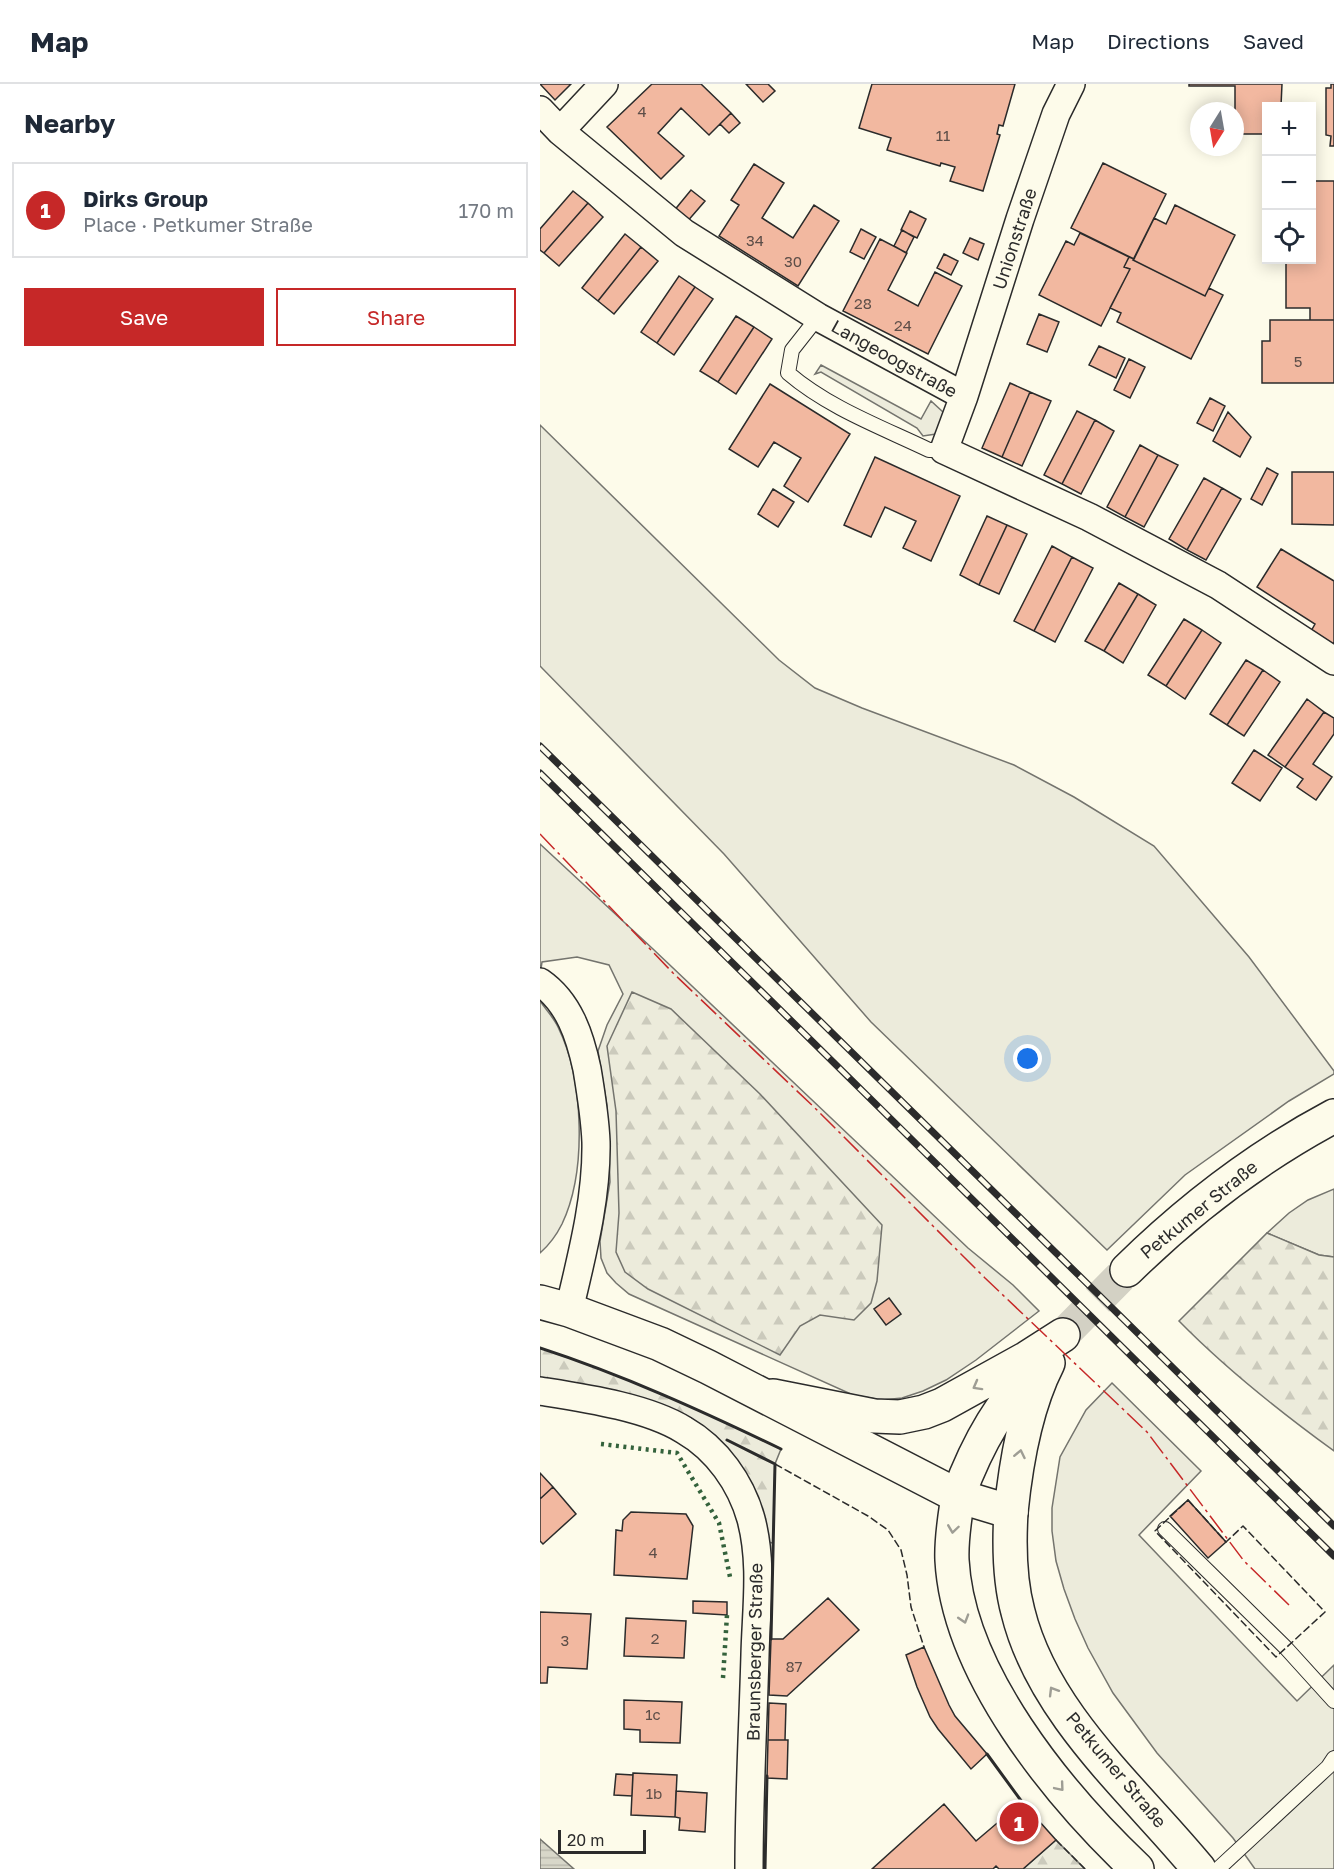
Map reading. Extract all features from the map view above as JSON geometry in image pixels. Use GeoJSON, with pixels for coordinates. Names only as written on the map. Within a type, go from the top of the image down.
{"type":"FeatureCollection","features":[{"type":"Feature","properties":{"kind":"main road","name":"Petkumer Straße"},"geometry":{"type":"LineString","coordinates":[[1127,1270],[1151,1246],[1229,1180],[1334,1116]]}},
{"type":"Feature","properties":{"kind":"main road"},"geometry":{"type":"LineString","coordinates":[[555,1306],[660,1344],[958,1496],[1011,1512]]}},
{"type":"Feature","properties":{"kind":"main road"},"geometry":{"type":"LineString","coordinates":[[757,1393],[874,1416],[900,1417],[942,1405],[1027,1358],[1063,1335]]}},
{"type":"Feature","properties":{"kind":"main road"},"geometry":{"type":"LineString","coordinates":[[1063,1335],[1025,1377],[995,1417],[978,1448],[958,1496],[952,1538],[952,1562],[957,1592],[975,1650],[1014,1724],[1056,1783],[1137,1869]]}},
{"type":"Feature","properties":{"kind":"main road","name":"Petkumer Straße"},"geometry":{"type":"LineString","coordinates":[[1063,1335],[1047,1366],[1034,1400],[1019,1458],[1011,1512],[1010,1555],[1016,1602],[1026,1638],[1038,1665],[1064,1709],[1091,1745],[1199,1869]]}},
{"type":"Feature","properties":{"kind":"street"},"geometry":{"type":"LineString","coordinates":[[560,130],[604,84]]}},
{"type":"Feature","properties":{"kind":"street","name":"Unionstraße"},"geometry":{"type":"LineString","coordinates":[[964,396],[1056,114],[1071,84]]}},
{"type":"Feature","properties":{"kind":"street","name":"Langeoogstraße"},"geometry":{"type":"LineString","coordinates":[[540,110],[560,130],[684,233],[818,317],[964,396],[944,450]]}},
{"type":"Feature","properties":{"kind":"street"},"geometry":{"type":"LineString","coordinates":[[944,450],[1089,517],[1218,585],[1334,661]]}},
{"type":"Feature","properties":{"kind":"street"},"geometry":{"type":"LineString","coordinates":[[540,982],[561,1001],[582,1043],[594,1109],[596,1143],[594,1184],[586,1233],[555,1306]]}},
{"type":"Feature","properties":{"kind":"street","name":"Braunsberger Straße"},"geometry":{"type":"LineString","coordinates":[[540,1391],[607,1403],[646,1414],[684,1429],[714,1453],[734,1481],[744,1501],[751,1520],[759,1571],[749,1869]]}},
{"type":"Feature","properties":{"kind":"lane"},"geometry":{"type":"LineString","coordinates":[[818,317],[792,350],[788,373],[804,387],[836,406],[929,450],[944,450]]}},
{"type":"Feature","properties":{"kind":"lane"},"geometry":{"type":"LineString","coordinates":[[1165,1529],[1286,1648],[1334,1701]]}},
{"type":"Feature","properties":{"kind":"lane"},"geometry":{"type":"LineString","coordinates":[[1218,1869],[1329,1767],[1334,1758]]}},
{"type":"Feature","properties":{"kind":"green space"},"geometry":{"type":"Polygon","coordinates":[[[821,365],[921,419],[931,401],[943,412],[942,424],[936,434],[923,436],[917,428],[821,372],[815,374],[821,365]]]}},
{"type":"Feature","properties":{"kind":"green space"},"geometry":{"type":"Polygon","coordinates":[[[540,425],[779,660],[815,688],[1014,765],[1074,797],[1154,846],[1249,957],[1334,1074],[1289,1101],[1185,1175],[1107,1250],[871,1022],[724,854],[540,666],[540,425]]]}},
{"type":"Feature","properties":{"kind":"green space"},"geometry":{"type":"Polygon","coordinates":[[[540,844],[968,1248],[1013,1285],[1039,1311],[976,1360],[946,1380],[902,1398],[882,1400],[853,1395],[629,1294],[616,1283],[607,1273],[601,1258],[600,1241],[610,1182],[607,1106],[598,1051],[607,1025],[623,994],[609,965],[577,957],[542,962],[540,976],[540,844]]]}},
{"type":"Feature","properties":{"kind":"green space"},"geometry":{"type":"Polygon","coordinates":[[[632,992],[671,1009],[760,1094],[882,1225],[877,1281],[871,1303],[854,1320],[820,1315],[800,1326],[780,1355],[648,1289],[625,1272],[616,1252],[619,1213],[616,1111],[607,1046],[632,992]]]}},
{"type":"Feature","properties":{"kind":"green space"},"geometry":{"type":"Polygon","coordinates":[[[540,1001],[556,1024],[567,1049],[577,1099],[579,1152],[576,1178],[562,1224],[540,1253],[540,1001]]]}},
{"type":"Feature","properties":{"kind":"green space"},"geometry":{"type":"Polygon","coordinates":[[[1334,1189],[1334,1257],[1319,1255],[1267,1233],[1308,1200],[1334,1189]]]}},
{"type":"Feature","properties":{"kind":"green space"},"geometry":{"type":"Polygon","coordinates":[[[1267,1233],[1319,1255],[1334,1257],[1334,1451],[1254,1389],[1179,1321],[1267,1233]]]}},
{"type":"Feature","properties":{"kind":"green space"},"geometry":{"type":"Polygon","coordinates":[[[540,1348],[662,1394],[781,1449],[775,1464],[773,1543],[762,1541],[735,1461],[540,1378],[540,1348]]]}},
{"type":"Feature","properties":{"kind":"green space"},"geometry":{"type":"Polygon","coordinates":[[[1112,1383],[1201,1471],[1139,1535],[1297,1701],[1334,1665],[1334,1869],[1255,1869],[1233,1838],[1157,1753],[1113,1693],[1088,1648],[1075,1619],[1056,1561],[1052,1508],[1060,1457],[1086,1410],[1112,1383]]]}},
{"type":"Feature","properties":{"kind":"green space"},"geometry":{"type":"Polygon","coordinates":[[[1056,1840],[1085,1869],[1023,1869],[1056,1840]]]}},
{"type":"Feature","properties":{"kind":"shaded area"},"geometry":{"type":"Polygon","coordinates":[[[540,1839],[574,1869],[540,1869],[540,1839]]]}},
{"type":"Feature","properties":{"kind":"building"},"geometry":{"type":"Polygon","coordinates":[[[540,84],[571,84],[555,100],[540,84]]]}},
{"type":"Feature","properties":{"kind":"building"},"geometry":{"type":"Polygon","coordinates":[[[652,84],[701,84],[731,113],[709,135],[681,108],[658,133],[684,156],[661,179],[607,127],[652,84]]]}},
{"type":"Feature","properties":{"kind":"building"},"geometry":{"type":"Polygon","coordinates":[[[746,84],[768,84],[775,91],[763,102],[746,84]]]}},
{"type":"Feature","properties":{"kind":"building"},"geometry":{"type":"Polygon","coordinates":[[[872,84],[1015,84],[1003,126],[999,125],[997,134],[1000,135],[983,191],[950,181],[955,167],[941,163],[940,166],[887,150],[891,138],[859,128],[872,84]]]}},
{"type":"Feature","properties":{"kind":"building"},"geometry":{"type":"Polygon","coordinates":[[[1189,84],[1282,84],[1281,102],[1262,102],[1262,134],[1244,134],[1244,102],[1235,102],[1235,86],[1189,86],[1189,84]]]}},
{"type":"Feature","properties":{"kind":"building"},"geometry":{"type":"Polygon","coordinates":[[[1331,84],[1334,84],[1334,146],[1330,146],[1331,136],[1326,135],[1326,88],[1331,88],[1331,84]]]}},
{"type":"Feature","properties":{"kind":"building"},"geometry":{"type":"Polygon","coordinates":[[[731,113],[740,123],[729,133],[720,124],[731,113]]]}},
{"type":"Feature","properties":{"kind":"building"},"geometry":{"type":"Polygon","coordinates":[[[1103,163],[1166,194],[1134,259],[1071,228],[1103,163]]]}},
{"type":"Feature","properties":{"kind":"building"},"geometry":{"type":"Polygon","coordinates":[[[754,164],[784,183],[762,218],[793,238],[814,205],[839,221],[798,286],[719,236],[739,205],[731,200],[754,164]]]}},
{"type":"Feature","properties":{"kind":"building"},"geometry":{"type":"Polygon","coordinates":[[[1316,181],[1334,181],[1334,320],[1310,320],[1310,308],[1286,308],[1286,264],[1316,264],[1316,181]]]}},
{"type":"Feature","properties":{"kind":"building"},"geometry":{"type":"Polygon","coordinates":[[[691,190],[705,201],[686,223],[673,212],[691,190]]]}},
{"type":"Feature","properties":{"kind":"building"},"geometry":{"type":"Polygon","coordinates":[[[573,191],[588,203],[544,253],[540,250],[540,229],[573,191]]]}},
{"type":"Feature","properties":{"kind":"building"},"geometry":{"type":"Polygon","coordinates":[[[588,203],[603,217],[559,266],[544,253],[588,203]]]}},
{"type":"Feature","properties":{"kind":"building"},"geometry":{"type":"Polygon","coordinates":[[[1175,205],[1235,235],[1205,296],[1133,260],[1154,218],[1166,224],[1175,205]]]}},
{"type":"Feature","properties":{"kind":"building"},"geometry":{"type":"Polygon","coordinates":[[[910,211],[926,219],[917,238],[901,230],[910,211]]]}},
{"type":"Feature","properties":{"kind":"building"},"geometry":{"type":"Polygon","coordinates":[[[861,229],[876,237],[864,259],[850,252],[861,229]]]}},
{"type":"Feature","properties":{"kind":"building"},"geometry":{"type":"Polygon","coordinates":[[[902,230],[914,237],[906,253],[894,246],[902,230]]]}},
{"type":"Feature","properties":{"kind":"building"},"geometry":{"type":"Polygon","coordinates":[[[1080,233],[1129,257],[1124,267],[1130,269],[1101,326],[1039,295],[1066,241],[1074,245],[1080,233]]]}},
{"type":"Feature","properties":{"kind":"building"},"geometry":{"type":"Polygon","coordinates":[[[625,234],[641,247],[598,301],[582,288],[625,234]]]}},
{"type":"Feature","properties":{"kind":"building"},"geometry":{"type":"Polygon","coordinates":[[[970,238],[984,244],[978,260],[963,253],[970,238]]]}},
{"type":"Feature","properties":{"kind":"building"},"geometry":{"type":"Polygon","coordinates":[[[880,239],[907,253],[888,290],[918,306],[935,272],[962,286],[928,354],[843,311],[880,239]]]}},
{"type":"Feature","properties":{"kind":"building"},"geometry":{"type":"Polygon","coordinates":[[[641,247],[658,261],[614,314],[598,301],[641,247]]]}},
{"type":"Feature","properties":{"kind":"building"},"geometry":{"type":"Polygon","coordinates":[[[944,254],[958,261],[951,275],[937,268],[944,254]]]}},
{"type":"Feature","properties":{"kind":"building"},"geometry":{"type":"Polygon","coordinates":[[[1129,257],[1205,296],[1209,288],[1223,295],[1191,359],[1117,322],[1121,313],[1110,308],[1130,269],[1124,267],[1129,257]]]}},
{"type":"Feature","properties":{"kind":"building"},"geometry":{"type":"Polygon","coordinates":[[[679,276],[695,287],[657,343],[641,332],[679,276]]]}},
{"type":"Feature","properties":{"kind":"building"},"geometry":{"type":"Polygon","coordinates":[[[695,287],[713,299],[674,355],[657,343],[695,287]]]}},
{"type":"Feature","properties":{"kind":"building"},"geometry":{"type":"Polygon","coordinates":[[[1039,314],[1059,322],[1047,352],[1027,344],[1039,314]]]}},
{"type":"Feature","properties":{"kind":"building"},"geometry":{"type":"Polygon","coordinates":[[[736,316],[754,327],[718,382],[700,371],[736,316]]]}},
{"type":"Feature","properties":{"kind":"building"},"geometry":{"type":"Polygon","coordinates":[[[1270,320],[1334,320],[1334,383],[1262,383],[1262,341],[1270,341],[1270,320]]]}},
{"type":"Feature","properties":{"kind":"building"},"geometry":{"type":"Polygon","coordinates":[[[754,327],[772,339],[736,394],[718,382],[754,327]]]}},
{"type":"Feature","properties":{"kind":"building"},"geometry":{"type":"Polygon","coordinates":[[[1099,346],[1125,358],[1116,378],[1089,365],[1099,346]]]}},
{"type":"Feature","properties":{"kind":"building"},"geometry":{"type":"Polygon","coordinates":[[[1129,359],[1145,367],[1130,398],[1114,390],[1129,359]]]}},
{"type":"Feature","properties":{"kind":"building"},"geometry":{"type":"Polygon","coordinates":[[[1010,383],[1030,392],[1002,457],[982,448],[1010,383]]]}},
{"type":"Feature","properties":{"kind":"building"},"geometry":{"type":"Polygon","coordinates":[[[770,384],[850,434],[808,502],[784,486],[801,458],[774,442],[758,467],[729,449],[770,384]]]}},
{"type":"Feature","properties":{"kind":"building"},"geometry":{"type":"Polygon","coordinates":[[[1030,392],[1051,401],[1022,466],[1002,457],[1030,392]]]}},
{"type":"Feature","properties":{"kind":"building"},"geometry":{"type":"Polygon","coordinates":[[[1210,398],[1225,406],[1213,431],[1197,423],[1210,398]]]}},
{"type":"Feature","properties":{"kind":"building"},"geometry":{"type":"Polygon","coordinates":[[[1077,411],[1095,420],[1062,484],[1044,475],[1077,411]]]}},
{"type":"Feature","properties":{"kind":"building"},"geometry":{"type":"Polygon","coordinates":[[[1228,412],[1251,437],[1240,457],[1213,441],[1228,412]]]}},
{"type":"Feature","properties":{"kind":"building"},"geometry":{"type":"Polygon","coordinates":[[[1095,420],[1114,431],[1081,494],[1062,484],[1095,420]]]}},
{"type":"Feature","properties":{"kind":"building"},"geometry":{"type":"Polygon","coordinates":[[[1140,445],[1158,455],[1125,517],[1107,507],[1140,445]]]}},
{"type":"Feature","properties":{"kind":"building"},"geometry":{"type":"Polygon","coordinates":[[[1158,455],[1178,465],[1144,527],[1125,517],[1158,455]]]}},
{"type":"Feature","properties":{"kind":"building"},"geometry":{"type":"Polygon","coordinates":[[[875,457],[960,496],[931,561],[903,548],[916,521],[885,507],[871,537],[844,525],[875,457]]]}},
{"type":"Feature","properties":{"kind":"building"},"geometry":{"type":"Polygon","coordinates":[[[1267,468],[1278,474],[1262,505],[1251,499],[1267,468]]]}},
{"type":"Feature","properties":{"kind":"building"},"geometry":{"type":"Polygon","coordinates":[[[1292,472],[1334,472],[1334,525],[1292,524],[1292,472]]]}},
{"type":"Feature","properties":{"kind":"building"},"geometry":{"type":"Polygon","coordinates":[[[1204,478],[1222,488],[1187,550],[1169,539],[1204,478]]]}},
{"type":"Feature","properties":{"kind":"building"},"geometry":{"type":"Polygon","coordinates":[[[1222,488],[1241,499],[1206,560],[1187,550],[1222,488]]]}},
{"type":"Feature","properties":{"kind":"building"},"geometry":{"type":"Polygon","coordinates":[[[773,489],[794,502],[778,527],[758,514],[773,489]]]}},
{"type":"Feature","properties":{"kind":"building"},"geometry":{"type":"Polygon","coordinates":[[[987,516],[1007,525],[979,585],[960,575],[987,516]]]}},
{"type":"Feature","properties":{"kind":"building"},"geometry":{"type":"Polygon","coordinates":[[[1007,525],[1027,534],[999,594],[979,585],[1007,525]]]}},
{"type":"Feature","properties":{"kind":"building"},"geometry":{"type":"Polygon","coordinates":[[[1052,546],[1072,557],[1034,631],[1014,621],[1052,546]]]}},
{"type":"Feature","properties":{"kind":"building"},"geometry":{"type":"Polygon","coordinates":[[[1281,549],[1334,581],[1334,642],[1332,646],[1310,633],[1315,624],[1257,587],[1281,549]]]}},
{"type":"Feature","properties":{"kind":"building"},"geometry":{"type":"Polygon","coordinates":[[[1072,557],[1093,568],[1055,642],[1034,631],[1072,557]]]}},
{"type":"Feature","properties":{"kind":"building"},"geometry":{"type":"Polygon","coordinates":[[[1119,583],[1138,594],[1104,651],[1085,641],[1119,583]]]}},
{"type":"Feature","properties":{"kind":"building"},"geometry":{"type":"Polygon","coordinates":[[[1138,594],[1156,605],[1123,663],[1104,651],[1138,594]]]}},
{"type":"Feature","properties":{"kind":"building"},"geometry":{"type":"Polygon","coordinates":[[[1184,619],[1202,630],[1166,686],[1148,675],[1184,619]]]}},
{"type":"Feature","properties":{"kind":"building"},"geometry":{"type":"Polygon","coordinates":[[[1202,630],[1221,643],[1185,699],[1166,686],[1202,630]]]}},
{"type":"Feature","properties":{"kind":"building"},"geometry":{"type":"Polygon","coordinates":[[[1246,660],[1263,670],[1227,725],[1210,714],[1246,660]]]}},
{"type":"Feature","properties":{"kind":"building"},"geometry":{"type":"Polygon","coordinates":[[[1263,670],[1280,682],[1244,736],[1227,725],[1263,670]]]}},
{"type":"Feature","properties":{"kind":"building"},"geometry":{"type":"Polygon","coordinates":[[[1307,699],[1324,712],[1285,767],[1268,755],[1307,699]]]}},
{"type":"Feature","properties":{"kind":"building"},"geometry":{"type":"Polygon","coordinates":[[[1324,712],[1334,718],[1334,734],[1313,764],[1332,777],[1316,800],[1297,787],[1303,779],[1285,767],[1324,712]]]}},
{"type":"Feature","properties":{"kind":"building"},"geometry":{"type":"Polygon","coordinates":[[[1254,750],[1282,768],[1260,801],[1232,783],[1254,750]]]}},
{"type":"Feature","properties":{"kind":"building"},"geometry":{"type":"Polygon","coordinates":[[[889,1298],[901,1314],[886,1325],[874,1309],[889,1298]]]}},
{"type":"Feature","properties":{"kind":"building"},"geometry":{"type":"Polygon","coordinates":[[[540,1473],[553,1487],[540,1499],[540,1473]]]}},
{"type":"Feature","properties":{"kind":"building"},"geometry":{"type":"Polygon","coordinates":[[[553,1487],[576,1514],[543,1544],[540,1541],[540,1499],[553,1487]]]}},
{"type":"Feature","properties":{"kind":"building"},"geometry":{"type":"Polygon","coordinates":[[[1188,1500],[1226,1542],[1208,1558],[1170,1516],[1188,1500]]]}},
{"type":"Feature","properties":{"kind":"building"},"geometry":{"type":"Polygon","coordinates":[[[631,1512],[686,1514],[693,1526],[687,1579],[614,1575],[616,1530],[622,1531],[623,1520],[631,1512]]]}},
{"type":"Feature","properties":{"kind":"building"},"geometry":{"type":"Polygon","coordinates":[[[828,1598],[859,1630],[787,1696],[769,1695],[771,1639],[783,1639],[828,1598]]]}},
{"type":"Feature","properties":{"kind":"building"},"geometry":{"type":"Polygon","coordinates":[[[693,1601],[727,1602],[727,1615],[693,1613],[693,1601]]]}},
{"type":"Feature","properties":{"kind":"building"},"geometry":{"type":"Polygon","coordinates":[[[540,1612],[591,1614],[587,1669],[548,1667],[547,1683],[540,1683],[540,1612]]]}},
{"type":"Feature","properties":{"kind":"building"},"geometry":{"type":"Polygon","coordinates":[[[626,1618],[686,1621],[684,1658],[624,1656],[626,1618]]]}},
{"type":"Feature","properties":{"kind":"building"},"geometry":{"type":"Polygon","coordinates":[[[924,1647],[955,1716],[987,1754],[971,1769],[930,1717],[917,1687],[906,1655],[924,1647]]]}},
{"type":"Feature","properties":{"kind":"building"},"geometry":{"type":"Polygon","coordinates":[[[624,1700],[682,1702],[680,1743],[640,1742],[640,1730],[624,1729],[624,1700]]]}},
{"type":"Feature","properties":{"kind":"building"},"geometry":{"type":"Polygon","coordinates":[[[769,1703],[786,1704],[785,1740],[768,1740],[769,1703]]]}},
{"type":"Feature","properties":{"kind":"building"},"geometry":{"type":"Polygon","coordinates":[[[768,1740],[788,1740],[787,1779],[767,1778],[768,1740]]]}},
{"type":"Feature","properties":{"kind":"building"},"geometry":{"type":"Polygon","coordinates":[[[633,1773],[677,1775],[675,1817],[631,1815],[633,1773]]]}},
{"type":"Feature","properties":{"kind":"building"},"geometry":{"type":"Polygon","coordinates":[[[616,1774],[633,1775],[632,1796],[614,1795],[616,1774]]]}},
{"type":"Feature","properties":{"kind":"building"},"geometry":{"type":"Polygon","coordinates":[[[676,1791],[707,1793],[705,1832],[679,1830],[680,1818],[675,1817],[676,1791]]]}},
{"type":"Feature","properties":{"kind":"building"},"geometry":{"type":"Polygon","coordinates":[[[1022,1802],[1056,1840],[1023,1869],[999,1869],[996,1866],[993,1869],[872,1869],[944,1804],[976,1841],[1022,1802]]]}},
{"type":"Feature","properties":{"kind":"tunnel"},"geometry":{"type":"LineString","coordinates":[[1063,1335],[1127,1270]]}},
{"type":"Feature","properties":{"kind":"railway"},"geometry":{"type":"LineString","coordinates":[[540,746],[1334,1526]]}},
{"type":"Feature","properties":{"kind":"railway"},"geometry":{"type":"LineString","coordinates":[[540,773],[1334,1556]]}},
{"type":"Feature","properties":{"kind":"hedge"},"geometry":{"type":"LineString","coordinates":[[601,1444],[677,1453],[719,1523],[730,1577]]}},
{"type":"Feature","properties":{"kind":"hedge"},"geometry":{"type":"LineString","coordinates":[[723,1678],[727,1615]]}},
{"type":"Feature","properties":{"kind":"fence"},"geometry":{"type":"LineString","coordinates":[[775,1464],[868,1516],[888,1530],[901,1550],[911,1607],[924,1647]]}},
{"type":"Feature","properties":{"kind":"fence"},"geometry":{"type":"LineString","coordinates":[[1188,1500],[1226,1542],[1243,1526],[1325,1612],[1276,1657],[1155,1531],[1188,1500]]}},
{"type":"Feature","properties":{"kind":"fence"},"geometry":{"type":"LineString","coordinates":[[1056,1840],[1085,1869]]}},
{"type":"Feature","properties":{"kind":"wall"},"geometry":{"type":"LineString","coordinates":[[540,1348],[662,1394],[781,1449]]}},
{"type":"Feature","properties":{"kind":"wall"},"geometry":{"type":"LineString","coordinates":[[727,1440],[775,1464],[771,1639]]}},
{"type":"Feature","properties":{"kind":"wall"},"geometry":{"type":"LineString","coordinates":[[987,1754],[1022,1802]]}},
{"type":"Feature","properties":{"kind":"wall"},"geometry":{"type":"LineString","coordinates":[[765,1869],[767,1776]]}},
{"type":"Feature","properties":{"kind":"power"},"geometry":{"type":"LineString","coordinates":[[540,834],[673,973],[817,1110],[985,1278],[1147,1432],[1244,1561],[1289,1605]]}},
{"type":"Feature","properties":{"kind":"place","name":"Dirks Group"},"geometry":{"type":"Point","coordinates":[1019,1822]}}]}
